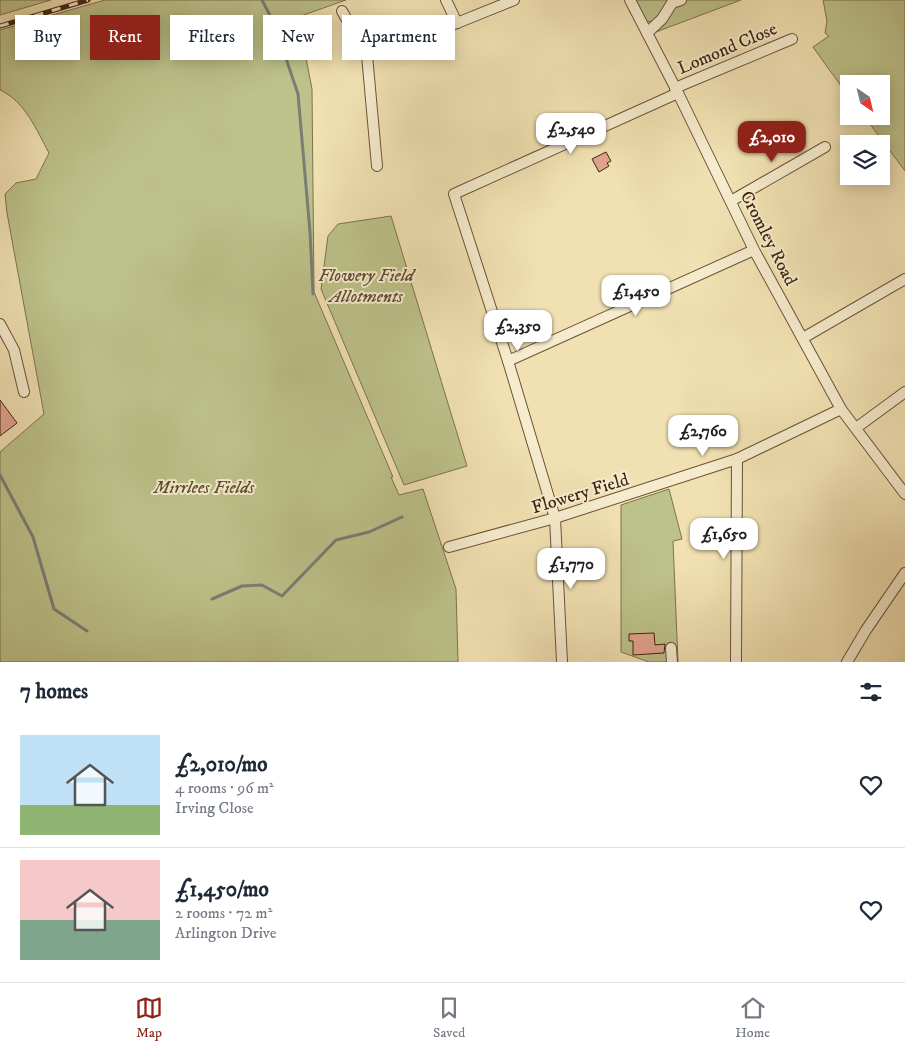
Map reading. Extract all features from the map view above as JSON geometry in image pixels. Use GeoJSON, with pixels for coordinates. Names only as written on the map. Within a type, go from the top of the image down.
{"type":"FeatureCollection","features":[{"type":"Feature","properties":{"kind":"street"},"geometry":{"type":"LineString","coordinates":[[446,0],[457,23],[514,0]]}},
{"type":"Feature","properties":{"kind":"street","name":"Cromley Road"},"geometry":{"type":"LineString","coordinates":[[630,0],[754,250],[841,409]]}},
{"type":"Feature","properties":{"kind":"street"},"geometry":{"type":"LineString","coordinates":[[647,33],[662,19],[672,3],[681,0]]}},
{"type":"Feature","properties":{"kind":"street"},"geometry":{"type":"LineString","coordinates":[[342,11],[344,15]]}},
{"type":"Feature","properties":{"kind":"street","name":"Lomond Close"},"geometry":{"type":"LineString","coordinates":[[508,361],[454,194],[676,90],[792,39]]}},
{"type":"Feature","properties":{"kind":"street"},"geometry":{"type":"LineString","coordinates":[[368,60],[377,166]]}},
{"type":"Feature","properties":{"kind":"street"},"geometry":{"type":"LineString","coordinates":[[731,201],[826,147]]}},
{"type":"Feature","properties":{"kind":"street"},"geometry":{"type":"LineString","coordinates":[[562,662],[555,518],[508,361],[754,250]]}},
{"type":"Feature","properties":{"kind":"street"},"geometry":{"type":"LineString","coordinates":[[803,338],[905,279]]}},
{"type":"Feature","properties":{"kind":"street"},"geometry":{"type":"LineString","coordinates":[[0,324],[14,350],[24,392]]}},
{"type":"Feature","properties":{"kind":"street"},"geometry":{"type":"LineString","coordinates":[[856,428],[905,392]]}},
{"type":"Feature","properties":{"kind":"street"},"geometry":{"type":"LineString","coordinates":[[841,409],[905,494]]}},
{"type":"Feature","properties":{"kind":"street","name":"Flowery Field"},"geometry":{"type":"LineString","coordinates":[[449,547],[555,518],[737,459],[841,409]]}},
{"type":"Feature","properties":{"kind":"street"},"geometry":{"type":"LineString","coordinates":[[736,662],[737,459]]}},
{"type":"Feature","properties":{"kind":"street"},"geometry":{"type":"LineString","coordinates":[[847,662],[866,630],[905,573]]}},
{"type":"Feature","properties":{"kind":"street"},"geometry":{"type":"LineString","coordinates":[[671,648],[672,662]]}},
{"type":"Feature","properties":{"kind":"green space"},"geometry":{"type":"Polygon","coordinates":[[[0,0],[51,0],[0,15],[0,0]]]}},
{"type":"Feature","properties":{"kind":"green space","name":"Mirrlees Fields"},"geometry":{"type":"Polygon","coordinates":[[[105,0],[346,0],[304,15],[263,15],[263,60],[306,60],[312,89],[314,292],[399,495],[423,489],[456,589],[458,662],[0,662],[0,452],[44,414],[5,194],[16,183],[36,179],[49,153],[35,126],[17,101],[0,90],[0,30],[15,26],[15,60],[80,60],[80,15],[52,15],[105,0]]]}},
{"type":"Feature","properties":{"kind":"green space"},"geometry":{"type":"Polygon","coordinates":[[[636,0],[741,0],[656,32],[650,21],[647,22],[636,0]]]}},
{"type":"Feature","properties":{"kind":"green space"},"geometry":{"type":"Polygon","coordinates":[[[823,0],[905,0],[905,171],[890,151],[890,135],[878,135],[871,125],[890,125],[890,75],[840,75],[840,84],[813,47],[829,36],[825,33],[827,21],[823,0]]]}},
{"type":"Feature","properties":{"kind":"green space","name":"Flowery Field Allotments"},"geometry":{"type":"Polygon","coordinates":[[[391,216],[467,466],[404,485],[321,289],[328,236],[338,224],[391,216]]]}},
{"type":"Feature","properties":{"kind":"green space"},"geometry":{"type":"Polygon","coordinates":[[[669,489],[682,539],[673,541],[678,662],[649,662],[621,652],[621,505],[669,489]]]}},
{"type":"Feature","properties":{"kind":"building"},"geometry":{"type":"Polygon","coordinates":[[[606,152],[611,161],[607,163],[609,166],[599,172],[592,159],[606,152]]]}},
{"type":"Feature","properties":{"kind":"building"},"geometry":{"type":"Polygon","coordinates":[[[0,400],[17,423],[0,436],[0,400]]]}},
{"type":"Feature","properties":{"kind":"building"},"geometry":{"type":"Polygon","coordinates":[[[654,633],[655,645],[665,644],[664,653],[633,655],[633,641],[629,641],[629,634],[654,633]]]}},
{"type":"Feature","properties":{"kind":"waterway"},"geometry":{"type":"LineString","coordinates":[[262,0],[274,23],[298,94],[310,232],[313,294]]}},
{"type":"Feature","properties":{"kind":"waterway"},"geometry":{"type":"LineString","coordinates":[[0,475],[33,537],[54,609],[87,631]]}},
{"type":"Feature","properties":{"kind":"waterway"},"geometry":{"type":"LineString","coordinates":[[212,599],[242,586],[262,585],[282,596],[336,540],[369,532],[402,517]]}},
{"type":"Feature","properties":{"kind":"railway"},"geometry":{"type":"LineString","coordinates":[[0,26],[88,0]]}}]}
